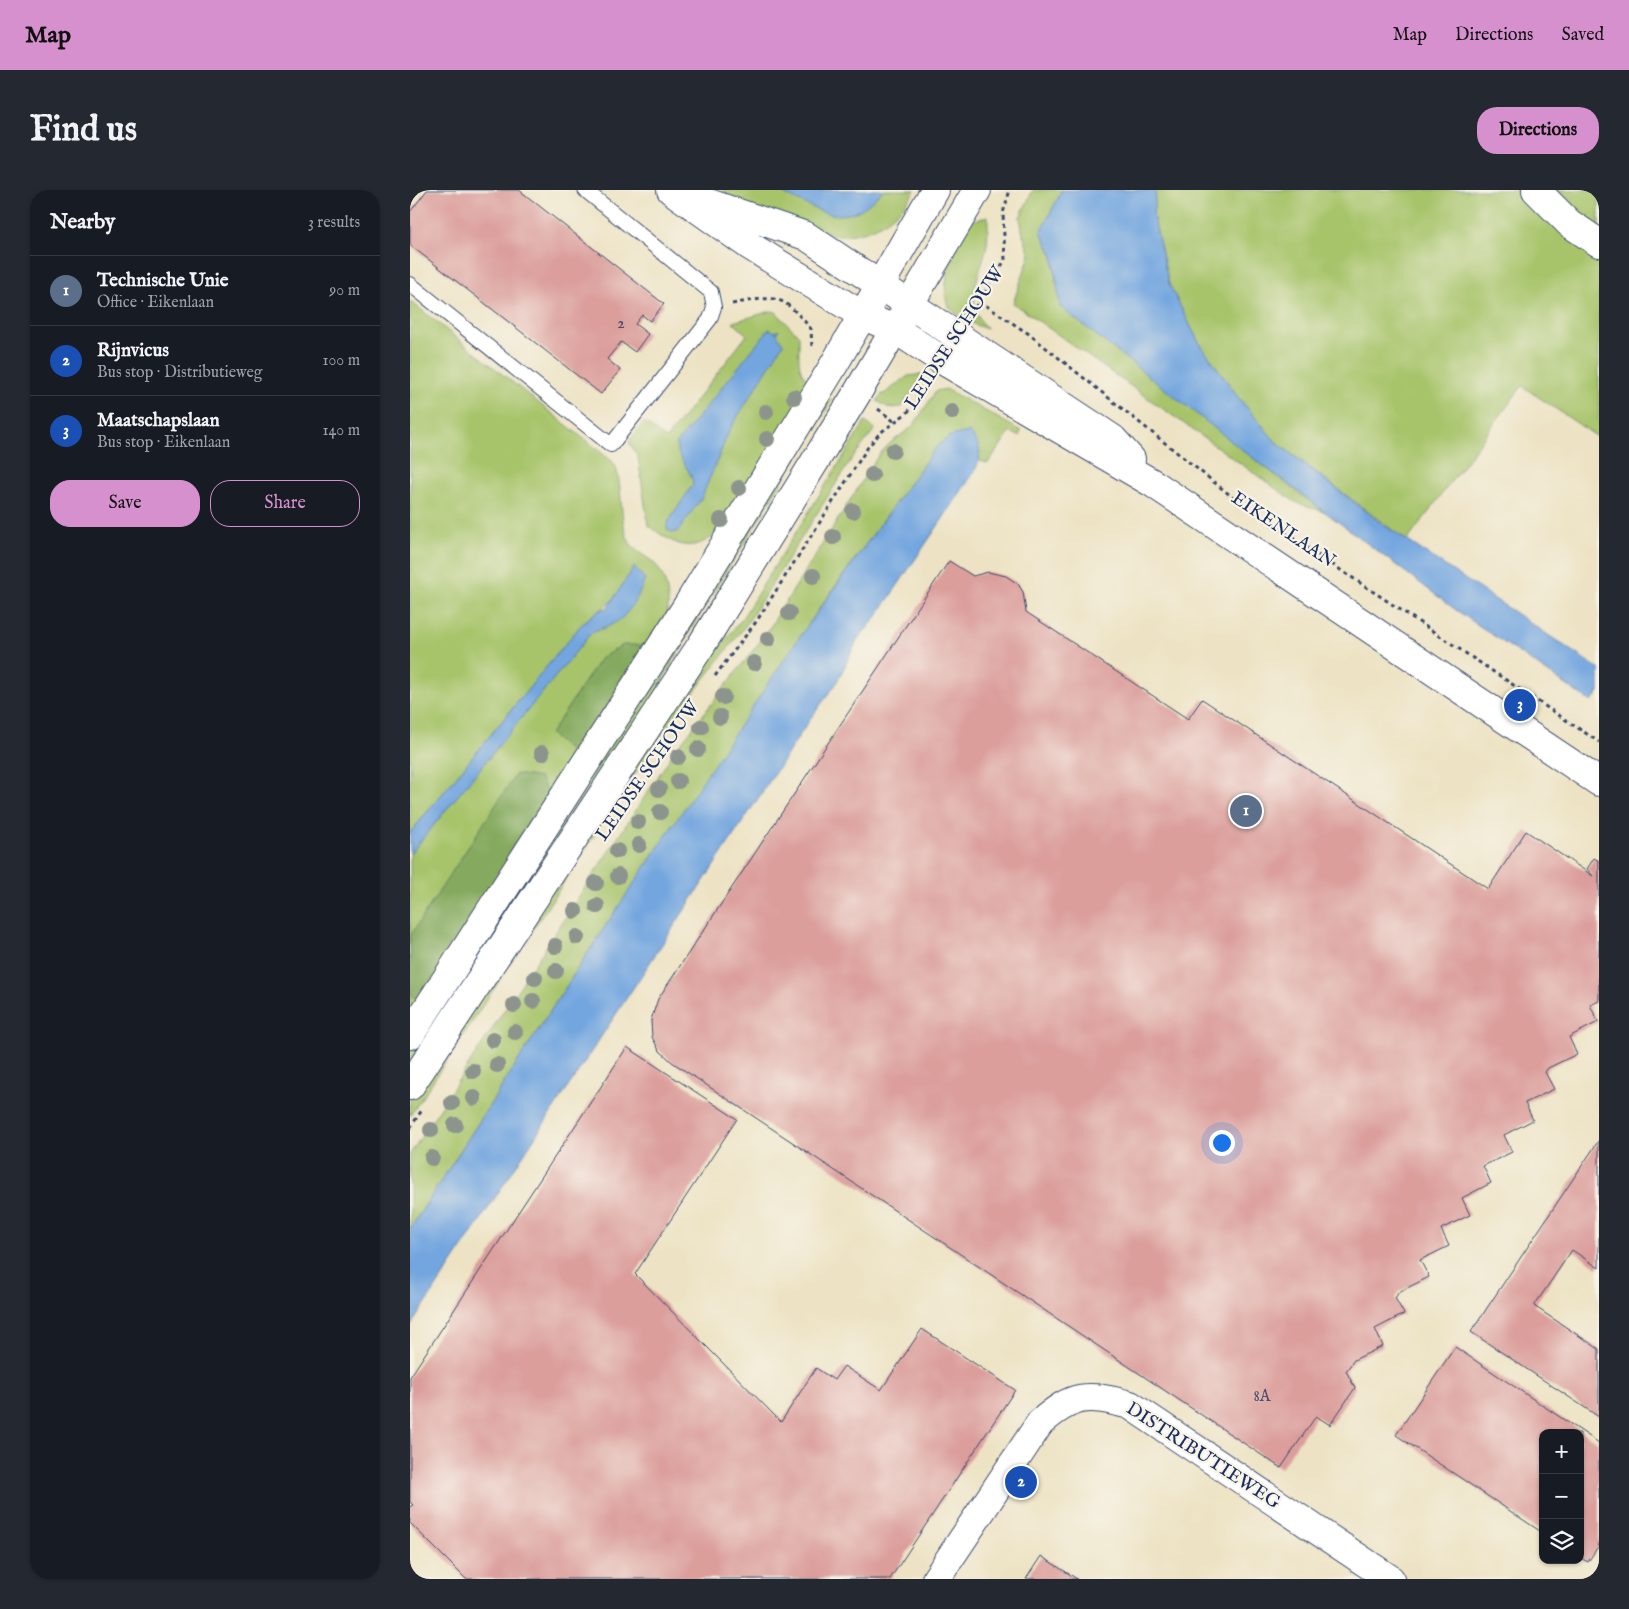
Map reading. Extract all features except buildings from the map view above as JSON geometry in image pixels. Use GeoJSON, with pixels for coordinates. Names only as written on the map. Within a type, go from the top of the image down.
{"type":"FeatureCollection","features":[{"type":"Feature","properties":{"kind":"street"},"geometry":{"type":"LineString","coordinates":[[671,190],[806,236],[880,286]]}},
{"type":"Feature","properties":{"kind":"street"},"geometry":{"type":"LineString","coordinates":[[671,190],[750,246],[862,315]]}},
{"type":"Feature","properties":{"kind":"street"},"geometry":{"type":"LineString","coordinates":[[410,1034],[687,606],[827,377],[935,190]]}},
{"type":"Feature","properties":{"kind":"street","name":"LEIDSE SCHOUW"},"geometry":{"type":"LineString","coordinates":[[418,1094],[702,644],[856,395],[977,190]]}},
{"type":"Feature","properties":{"kind":"street"},"geometry":{"type":"LineString","coordinates":[[1536,190],[1569,223],[1599,243]]}},
{"type":"Feature","properties":{"kind":"street","name":"EIKENLAAN"},"geometry":{"type":"LineString","coordinates":[[880,286],[1113,440],[1154,484]]}},
{"type":"Feature","properties":{"kind":"street","name":"EIKENLAAN"},"geometry":{"type":"LineString","coordinates":[[862,315],[896,330],[942,360],[1154,484],[1599,782]]}},
{"type":"Feature","properties":{"kind":"street","name":"DISTRIBUTIEWEG"},"geometry":{"type":"LineString","coordinates":[[936,1579],[1040,1423],[1057,1408],[1078,1398],[1102,1398],[1130,1405],[1390,1579]]}},
{"type":"Feature","properties":{"kind":"lane"},"geometry":{"type":"LineString","coordinates":[[410,284],[611,445],[710,319],[714,307],[711,292],[585,190]]}},
{"type":"Feature","properties":{"kind":"path","name":"LEIDSE SCHOUW"},"geometry":{"type":"LineString","coordinates":[[956,337],[1006,260],[1003,213],[1010,190]]}},
{"type":"Feature","properties":{"kind":"path"},"geometry":{"type":"LineString","coordinates":[[714,307],[766,298],[776,298],[785,302],[811,329],[811,362],[815,370],[827,377]]}},
{"type":"Feature","properties":{"kind":"path","name":"EIKENLAAN"},"geometry":{"type":"LineString","coordinates":[[979,301],[1029,334],[1240,502],[1599,742]]}},
{"type":"Feature","properties":{"kind":"path","name":"LEIDSE SCHOUW"},"geometry":{"type":"LineString","coordinates":[[710,682],[756,622],[868,447],[880,433],[908,412],[942,360]]}},
{"type":"Feature","properties":{"kind":"path","name":"LEIDSE SCHOUW"},"geometry":{"type":"LineString","coordinates":[[856,395],[895,422]]}},
{"type":"Feature","properties":{"kind":"path"},"geometry":{"type":"LineString","coordinates":[[410,1128],[418,1094]]}},
{"type":"Feature","properties":{"kind":"green space"},"geometry":{"type":"Polygon","coordinates":[[[722,190],[783,190],[783,193],[823,211],[834,214],[846,214],[858,211],[870,203],[883,190],[915,190],[899,211],[878,226],[867,231],[841,235],[821,233],[806,228],[744,203],[722,190]]]}},
{"type":"Feature","properties":{"kind":"green space"},"geometry":{"type":"Polygon","coordinates":[[[1033,190],[1062,190],[1041,232],[1053,256],[1056,283],[1245,452],[1324,512],[1295,502],[1013,303],[1030,255],[1023,235],[1020,217],[1033,190]]]}},
{"type":"Feature","properties":{"kind":"green space"},"geometry":{"type":"Polygon","coordinates":[[[1156,190],[1599,190],[1599,438],[1522,386],[1407,541],[1276,442],[1238,397],[1198,341],[1169,284],[1153,215],[1156,190]]]}},
{"type":"Feature","properties":{"kind":"green space"},"geometry":{"type":"Polygon","coordinates":[[[988,216],[987,244],[975,288],[974,299],[975,310],[980,320],[988,329],[959,316],[949,307],[945,295],[951,259],[961,236],[973,221],[988,216]]]}},
{"type":"Feature","properties":{"kind":"green space"},"geometry":{"type":"Polygon","coordinates":[[[410,301],[612,461],[618,477],[626,534],[635,549],[658,567],[664,580],[668,602],[667,616],[410,1022],[410,854],[591,633],[608,627],[620,591],[611,602],[581,625],[410,833],[410,301]]]}},
{"type":"Feature","properties":{"kind":"green space"},"geometry":{"type":"Polygon","coordinates":[[[771,311],[776,312],[799,336],[800,369],[807,379],[813,383],[724,528],[712,537],[693,545],[677,543],[648,525],[638,457],[629,442],[644,422],[666,439],[747,335],[733,322],[771,311]]]}},
{"type":"Feature","properties":{"kind":"green space"},"geometry":{"type":"Polygon","coordinates":[[[923,374],[902,407],[889,408],[877,401],[882,394],[908,376],[923,374]]]}},
{"type":"Feature","properties":{"kind":"green space"},"geometry":{"type":"Polygon","coordinates":[[[946,389],[1021,431],[1019,436],[1010,432],[988,463],[979,461],[980,457],[969,432],[950,436],[936,447],[821,606],[600,934],[410,1229],[410,1154],[674,752],[765,635],[878,456],[889,444],[913,426],[936,391],[946,389]]]}},
{"type":"Feature","properties":{"kind":"green space"},"geometry":{"type":"Polygon","coordinates":[[[824,396],[832,400],[689,632],[652,701],[410,1070],[410,1053],[504,909],[824,396]]]}},
{"type":"Feature","properties":{"kind":"green space"},"geometry":{"type":"Polygon","coordinates":[[[865,422],[875,429],[851,460],[746,625],[658,739],[410,1116],[410,1097],[650,735],[741,620],[865,422]]]}},
{"type":"Feature","properties":{"kind":"green space"},"geometry":{"type":"Polygon","coordinates":[[[623,645],[652,645],[580,760],[550,734],[601,658],[623,645]]]}},
{"type":"Feature","properties":{"kind":"green space"},"geometry":{"type":"Polygon","coordinates":[[[516,774],[540,778],[553,801],[422,1004],[410,994],[410,936],[516,774]]]}},
{"type":"Feature","properties":{"kind":"water"},"geometry":{"type":"Polygon","coordinates":[[[783,190],[883,190],[870,203],[858,211],[834,214],[810,206],[782,193],[783,190]]]}},
{"type":"Feature","properties":{"kind":"water"},"geometry":{"type":"Polygon","coordinates":[[[1062,190],[1156,190],[1153,215],[1169,284],[1198,341],[1238,397],[1276,442],[1381,523],[1599,669],[1599,692],[1591,702],[1456,610],[1245,452],[1060,307],[1053,256],[1041,232],[1062,190]]]}},
{"type":"Feature","properties":{"kind":"water"},"geometry":{"type":"Polygon","coordinates":[[[769,329],[775,332],[779,330],[777,334],[783,344],[730,429],[702,497],[680,529],[675,533],[667,530],[667,524],[693,484],[690,473],[678,452],[677,443],[769,329]]]}},
{"type":"Feature","properties":{"kind":"water"},"geometry":{"type":"Polygon","coordinates":[[[969,432],[980,450],[975,471],[875,619],[858,639],[836,684],[813,715],[410,1327],[410,1229],[600,934],[796,642],[936,447],[950,436],[969,432]]]}},
{"type":"Feature","properties":{"kind":"water"},"geometry":{"type":"Polygon","coordinates":[[[634,567],[645,579],[637,598],[629,610],[613,624],[591,633],[410,854],[410,833],[581,625],[595,613],[608,607],[634,567]]]}},
{"type":"Feature","properties":{"kind":"place","name":"Maatschapslaan"},"geometry":{"type":"Point","coordinates":[1520,705]}},
{"type":"Feature","properties":{"kind":"place","name":"Technische Unie"},"geometry":{"type":"Point","coordinates":[1246,811]}},
{"type":"Feature","properties":{"kind":"place","name":"Rijnvicus"},"geometry":{"type":"Point","coordinates":[1021,1482]}}]}
